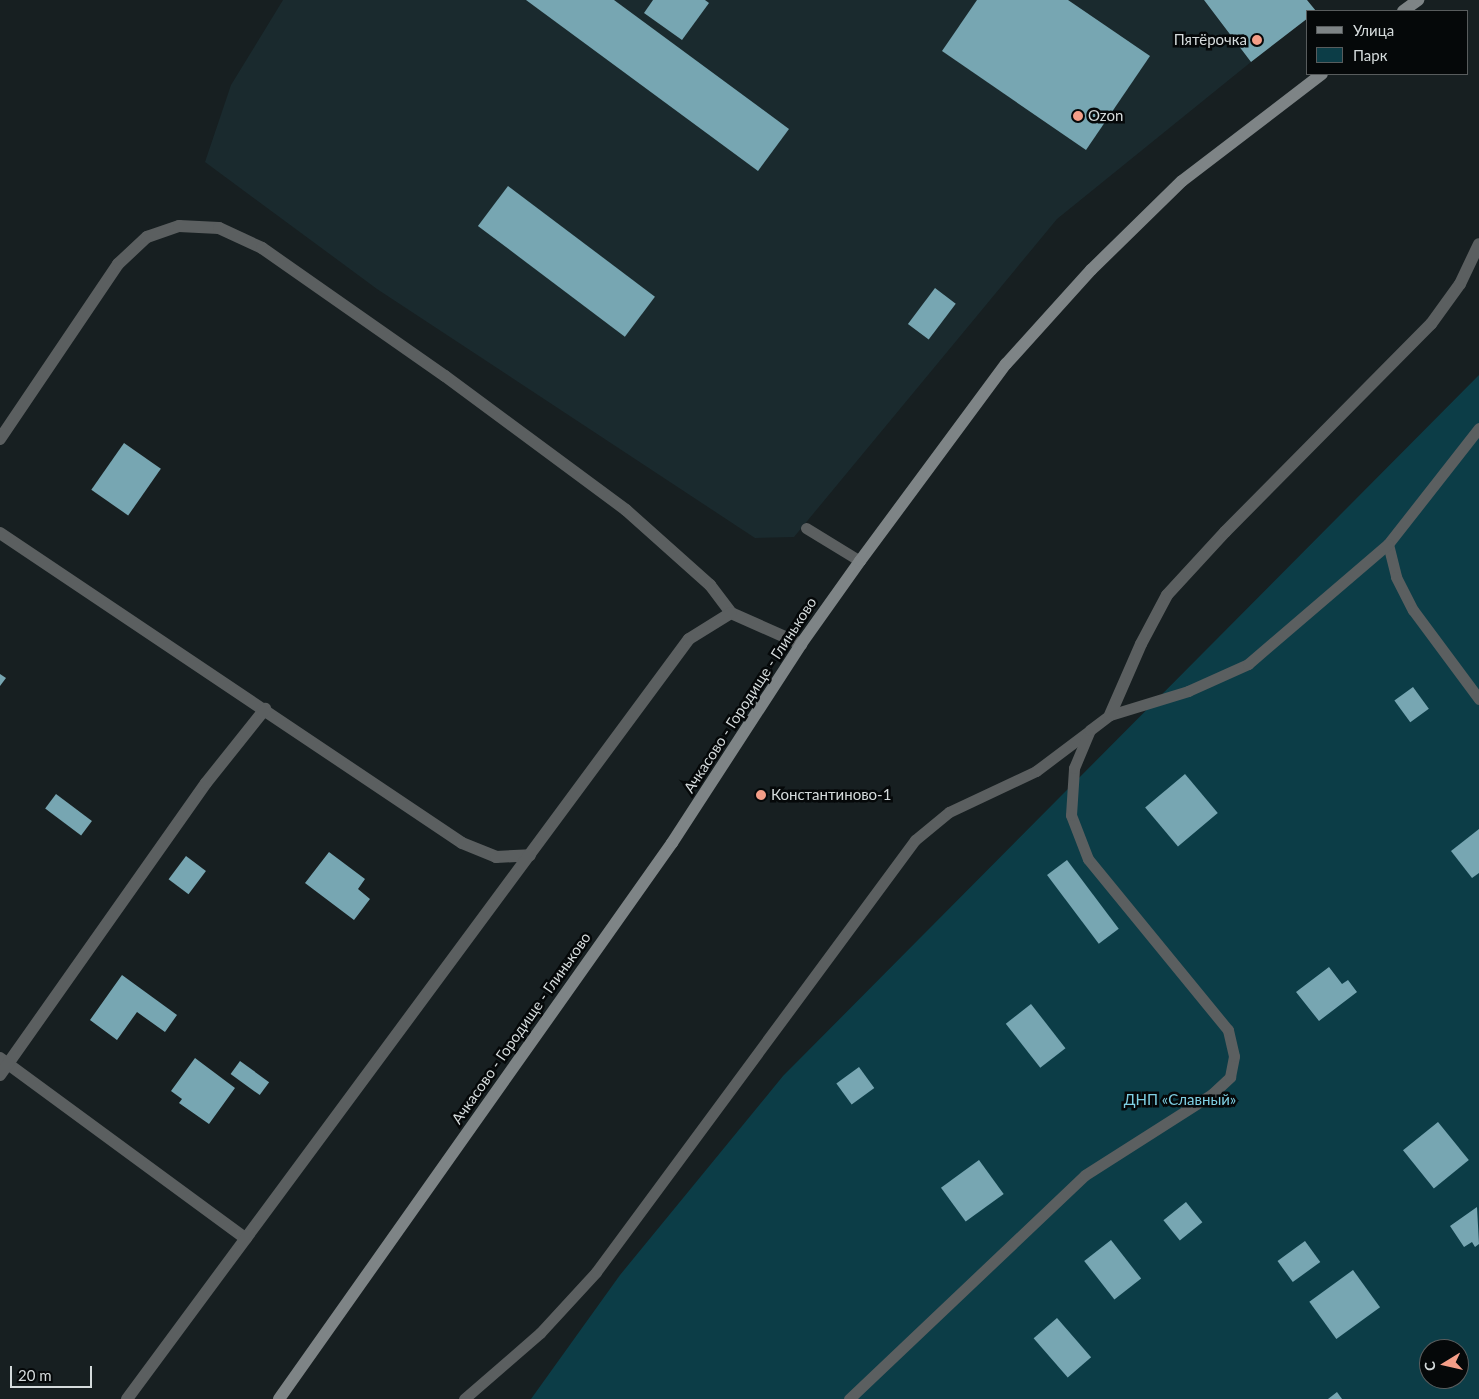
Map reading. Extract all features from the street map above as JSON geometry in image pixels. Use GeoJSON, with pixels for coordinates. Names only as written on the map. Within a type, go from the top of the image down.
{"type":"FeatureCollection","features":[{"type":"Feature","properties":{"kind":"street"},"geometry":{"type":"LineString","coordinates":[[1404,10],[1418,0]]}},
{"type":"Feature","properties":{"kind":"street","name":"Ачкасово - Городище - Глиньково"},"geometry":{"type":"LineString","coordinates":[[279,1399],[672,843],[801,644],[860,560],[1006,364],[1091,270],[1182,181],[1321,75]]}},
{"type":"Feature","properties":{"kind":"street"},"geometry":{"type":"LineString","coordinates":[[0,439],[118,264],[147,237],[180,226],[219,228],[262,248],[445,376],[626,510],[710,585],[730,613],[801,644]]}},
{"type":"Feature","properties":{"kind":"street"},"geometry":{"type":"LineString","coordinates":[[1110,715],[1141,644],[1168,595],[1225,532],[1431,324],[1460,284],[1479,244]]}},
{"type":"Feature","properties":{"kind":"street"},"geometry":{"type":"LineString","coordinates":[[0,533],[265,709],[462,843],[496,857],[530,855]]}},
{"type":"Feature","properties":{"kind":"street"},"geometry":{"type":"LineString","coordinates":[[127,1399],[689,639],[730,613]]}},
{"type":"Feature","properties":{"kind":"street"},"geometry":{"type":"LineString","coordinates":[[0,1075],[4,1061],[206,783],[265,709]]}},
{"type":"Feature","properties":{"kind":"street"},"geometry":{"type":"LineString","coordinates":[[4,1061],[246,1238]]}},
{"type":"Feature","properties":{"kind":"lane"},"geometry":{"type":"LineString","coordinates":[[464,1399],[540,1333],[596,1272],[914,840],[950,812],[1036,771],[1110,715],[1188,691],[1248,664],[1388,544],[1479,428]]}},
{"type":"Feature","properties":{"kind":"lane"},"geometry":{"type":"LineString","coordinates":[[806,528],[860,560]]}},
{"type":"Feature","properties":{"kind":"lane"},"geometry":{"type":"LineString","coordinates":[[1388,544],[1396,577],[1413,610],[1479,699]]}},
{"type":"Feature","properties":{"kind":"lane"},"geometry":{"type":"LineString","coordinates":[[849,1399],[1085,1175],[1212,1094],[1230,1077],[1234,1056],[1228,1030],[1088,858],[1071,814],[1074,768],[1090,730]]}},
{"type":"Feature","properties":{"kind":"shaded area"},"geometry":{"type":"Polygon","coordinates":[[[283,0],[1204,0],[1251,62],[1057,219],[794,537],[755,538],[377,289],[205,162],[231,85],[283,0]]]}},
{"type":"Feature","properties":{"kind":"green space","name":"ДНП «Славный»"},"geometry":{"type":"Polygon","coordinates":[[[1479,375],[1479,1399],[531,1399],[620,1275],[783,1076],[1479,375]]]}},
{"type":"Feature","properties":{"kind":"building"},"geometry":{"type":"Polygon","coordinates":[[[526,0],[614,0],[789,129],[758,171],[526,0]]]}},
{"type":"Feature","properties":{"kind":"building"},"geometry":{"type":"Polygon","coordinates":[[[653,0],[705,0],[709,3],[682,40],[644,13],[653,0]]]}},
{"type":"Feature","properties":{"kind":"building"},"geometry":{"type":"Polygon","coordinates":[[[977,0],[1068,0],[1150,56],[1086,150],[942,51],[977,0]]]}},
{"type":"Feature","properties":{"kind":"building","name":"Пятёрочка"},"geometry":{"type":"Polygon","coordinates":[[[1204,0],[1307,0],[1315,10],[1306,10],[1306,20],[1251,62],[1204,0]]]}},
{"type":"Feature","properties":{"kind":"building"},"geometry":{"type":"Polygon","coordinates":[[[508,186],[655,297],[625,337],[478,226],[508,186]]]}},
{"type":"Feature","properties":{"kind":"building"},"geometry":{"type":"Polygon","coordinates":[[[935,288],[956,304],[929,340],[908,324],[935,288]]]}},
{"type":"Feature","properties":{"kind":"building"},"geometry":{"type":"Polygon","coordinates":[[[124,443],[161,469],[128,516],[91,490],[124,443]]]}},
{"type":"Feature","properties":{"kind":"building"},"geometry":{"type":"Polygon","coordinates":[[[0,674],[6,678],[0,686],[0,674]]]}},
{"type":"Feature","properties":{"kind":"building"},"geometry":{"type":"Polygon","coordinates":[[[1413,687],[1429,709],[1410,722],[1394,701],[1413,687]]]}},
{"type":"Feature","properties":{"kind":"building"},"geometry":{"type":"Polygon","coordinates":[[[1185,774],[1218,813],[1178,846],[1145,807],[1185,774]]]}},
{"type":"Feature","properties":{"kind":"building"},"geometry":{"type":"Polygon","coordinates":[[[56,794],[92,821],[81,835],[45,808],[56,794]]]}},
{"type":"Feature","properties":{"kind":"building"},"geometry":{"type":"Polygon","coordinates":[[[1479,829],[1479,873],[1472,878],[1451,851],[1479,829]]]}},
{"type":"Feature","properties":{"kind":"building"},"geometry":{"type":"Polygon","coordinates":[[[329,852],[365,879],[358,889],[370,899],[354,920],[305,883],[329,852]]]}},
{"type":"Feature","properties":{"kind":"building"},"geometry":{"type":"Polygon","coordinates":[[[186,856],[206,871],[189,894],[169,879],[186,856]]]}},
{"type":"Feature","properties":{"kind":"building"},"geometry":{"type":"Polygon","coordinates":[[[1067,860],[1119,929],[1099,944],[1047,875],[1067,860]]]}},
{"type":"Feature","properties":{"kind":"building"},"geometry":{"type":"Polygon","coordinates":[[[1329,967],[1342,984],[1348,980],[1357,992],[1319,1021],[1296,992],[1329,967]]]}},
{"type":"Feature","properties":{"kind":"building"},"geometry":{"type":"Polygon","coordinates":[[[122,975],[177,1015],[165,1032],[137,1012],[117,1040],[90,1020],[122,975]]]}},
{"type":"Feature","properties":{"kind":"building"},"geometry":{"type":"Polygon","coordinates":[[[1031,1004],[1065,1048],[1040,1068],[1006,1024],[1031,1004]]]}},
{"type":"Feature","properties":{"kind":"building"},"geometry":{"type":"Polygon","coordinates":[[[195,1058],[235,1088],[209,1124],[179,1103],[182,1099],[171,1091],[195,1058]]]}},
{"type":"Feature","properties":{"kind":"building"},"geometry":{"type":"Polygon","coordinates":[[[240,1061],[269,1082],[260,1095],[231,1074],[240,1061]]]}},
{"type":"Feature","properties":{"kind":"building"},"geometry":{"type":"Polygon","coordinates":[[[859,1067],[874,1088],[852,1104],[836,1083],[859,1067]]]}},
{"type":"Feature","properties":{"kind":"building"},"geometry":{"type":"Polygon","coordinates":[[[1438,1122],[1469,1160],[1434,1188],[1403,1150],[1438,1122]]]}},
{"type":"Feature","properties":{"kind":"building"},"geometry":{"type":"Polygon","coordinates":[[[979,1160],[1004,1194],[966,1222],[941,1188],[979,1160]]]}},
{"type":"Feature","properties":{"kind":"building"},"geometry":{"type":"Polygon","coordinates":[[[1186,1202],[1202,1222],[1180,1240],[1163,1220],[1186,1202]]]}},
{"type":"Feature","properties":{"kind":"building"},"geometry":{"type":"Polygon","coordinates":[[[1477,1207],[1479,1244],[1475,1247],[1472,1242],[1464,1247],[1450,1226],[1477,1207]]]}},
{"type":"Feature","properties":{"kind":"building"},"geometry":{"type":"Polygon","coordinates":[[[1111,1240],[1141,1279],[1114,1300],[1084,1261],[1111,1240]]]}},
{"type":"Feature","properties":{"kind":"building"},"geometry":{"type":"Polygon","coordinates":[[[1305,1241],[1320,1262],[1293,1282],[1277,1261],[1305,1241]]]}},
{"type":"Feature","properties":{"kind":"building"},"geometry":{"type":"Polygon","coordinates":[[[1353,1270],[1380,1307],[1336,1339],[1309,1302],[1353,1270]]]}},
{"type":"Feature","properties":{"kind":"building"},"geometry":{"type":"Polygon","coordinates":[[[1057,1318],[1091,1357],[1068,1378],[1034,1338],[1057,1318]]]}},
{"type":"Feature","properties":{"kind":"building"},"geometry":{"type":"Polygon","coordinates":[[[1337,1392],[1342,1399],[1328,1399],[1337,1392]]]}},
{"type":"Feature","properties":{"kind":"place","name":"Пятёрочка"},"geometry":{"type":"Point","coordinates":[1257,40]}},
{"type":"Feature","properties":{"kind":"place","name":"Ozon"},"geometry":{"type":"Point","coordinates":[1078,116]}},
{"type":"Feature","properties":{"kind":"place","name":"Константиново-1"},"geometry":{"type":"Point","coordinates":[761,795]}}]}
